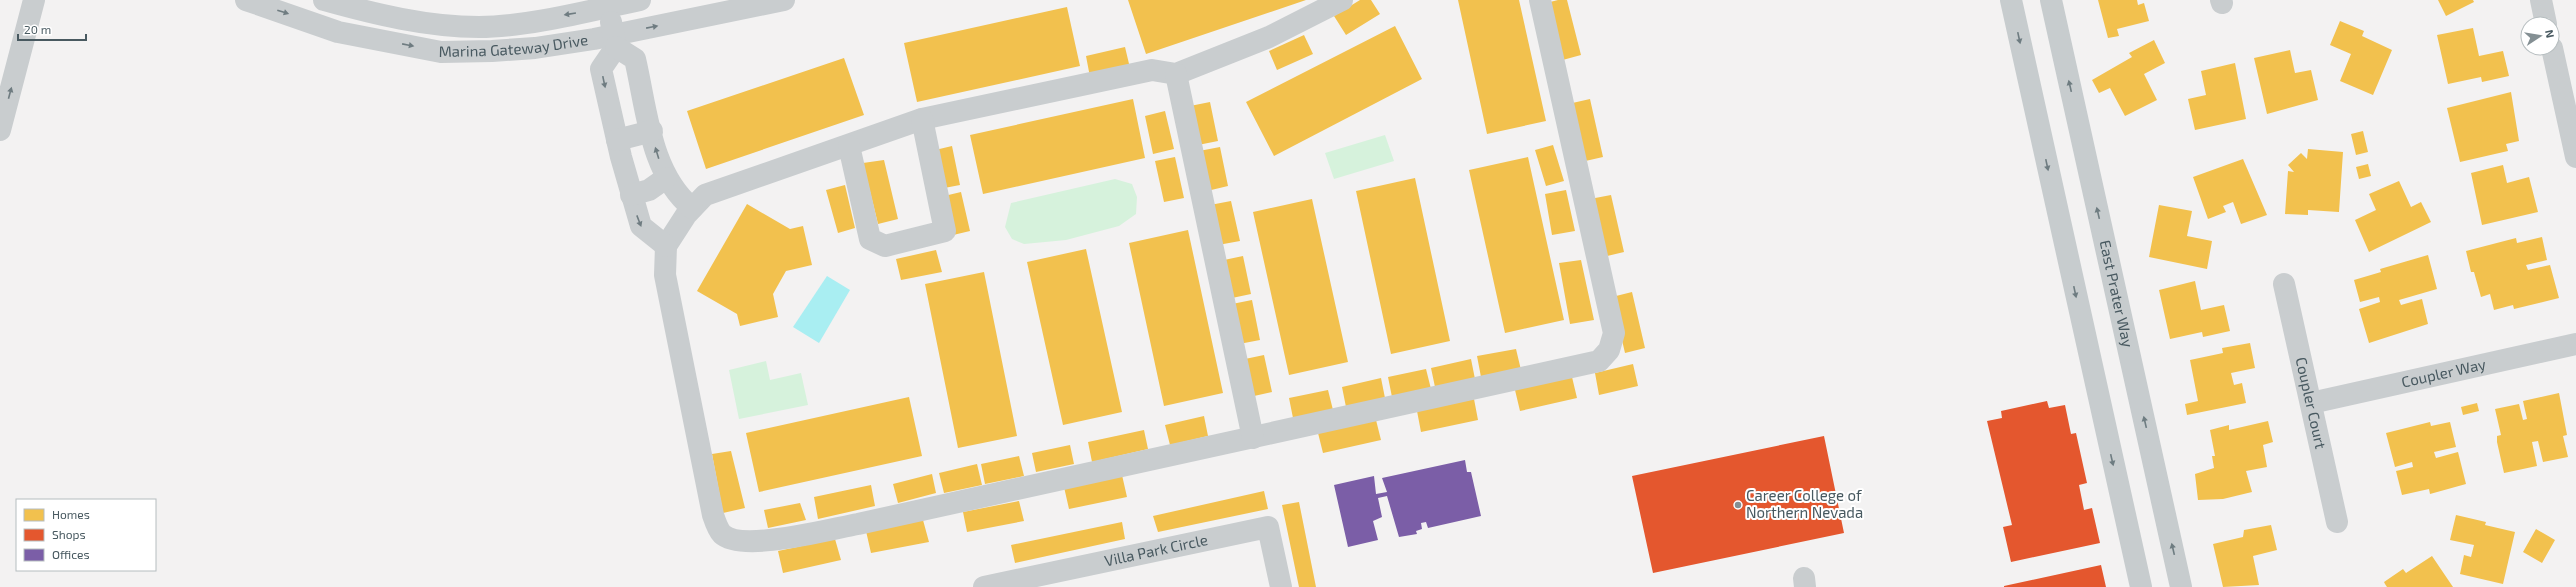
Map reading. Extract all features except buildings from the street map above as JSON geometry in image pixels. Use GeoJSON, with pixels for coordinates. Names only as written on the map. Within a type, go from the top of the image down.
{"type":"FeatureCollection","features":[{"type":"Feature","properties":{"kind":"main road"},"geometry":{"type":"LineString","coordinates":[[2010,0],[2140,587]]}},
{"type":"Feature","properties":{"kind":"main road","name":"East Prater Way"},"geometry":{"type":"LineString","coordinates":[[2051,0],[2181,587]]}},
{"type":"Feature","properties":{"kind":"street"},"geometry":{"type":"LineString","coordinates":[[0,130],[34,0]]}},
{"type":"Feature","properties":{"kind":"street","name":"Marina Gateway Drive"},"geometry":{"type":"LineString","coordinates":[[246,0],[338,32],[441,52],[492,52],[615,41],[784,0]]}},
{"type":"Feature","properties":{"kind":"street","name":"Marina Gateway Drive"},"geometry":{"type":"LineString","coordinates":[[324,0],[366,5],[424,23],[480,27],[575,14],[640,0]]}},
{"type":"Feature","properties":{"kind":"street"},"geometry":{"type":"LineString","coordinates":[[1342,0],[1269,38],[1176,74],[1152,70],[922,118],[849,146],[705,195],[692,208],[666,246],[665,275],[713,515],[722,534],[735,542],[758,543],[858,524],[1599,361],[1609,350],[1614,333],[1540,0]]}},
{"type":"Feature","properties":{"kind":"street"},"geometry":{"type":"LineString","coordinates":[[2541,0],[2544,16]]}},
{"type":"Feature","properties":{"kind":"street"},"geometry":{"type":"LineString","coordinates":[[359,36],[366,5]]}},
{"type":"Feature","properties":{"kind":"street"},"geometry":{"type":"LineString","coordinates":[[609,7],[615,41],[601,69],[617,140],[631,195],[641,226],[666,246]]}},
{"type":"Feature","properties":{"kind":"street"},"geometry":{"type":"LineString","coordinates":[[615,41],[635,59],[652,131],[666,178],[678,196],[692,208]]}},
{"type":"Feature","properties":{"kind":"street"},"geometry":{"type":"LineString","coordinates":[[2554,56],[2575,149]]}},
{"type":"Feature","properties":{"kind":"street"},"geometry":{"type":"LineString","coordinates":[[1176,74],[1253,438]]}},
{"type":"Feature","properties":{"kind":"street"},"geometry":{"type":"LineString","coordinates":[[849,146],[870,239],[885,246],[945,231],[922,118]]}},
{"type":"Feature","properties":{"kind":"street"},"geometry":{"type":"LineString","coordinates":[[617,140],[652,131]]}},
{"type":"Feature","properties":{"kind":"street"},"geometry":{"type":"LineString","coordinates":[[631,195],[649,190],[666,178]]}},
{"type":"Feature","properties":{"kind":"street","name":"Coupler Court"},"geometry":{"type":"LineString","coordinates":[[2284,284],[2337,522]]}},
{"type":"Feature","properties":{"kind":"street","name":"Coupler Way"},"geometry":{"type":"LineString","coordinates":[[2311,403],[2576,344]]}},
{"type":"Feature","properties":{"kind":"street","name":"Villa Park Circle"},"geometry":{"type":"LineString","coordinates":[[984,587],[1268,527],[1281,587]]}},
{"type":"Feature","properties":{"kind":"green space"},"geometry":{"type":"Polygon","coordinates":[[[1385,135],[1394,161],[1334,179],[1325,153],[1385,135]]]}},
{"type":"Feature","properties":{"kind":"green space"},"geometry":{"type":"Polygon","coordinates":[[[1115,179],[1132,184],[1137,197],[1136,214],[1119,226],[1066,240],[1024,244],[1012,239],[1005,227],[1011,203],[1115,179]]]}},
{"type":"Feature","properties":{"kind":"green space"},"geometry":{"type":"Polygon","coordinates":[[[766,361],[770,380],[801,373],[808,405],[739,419],[729,370],[766,361]]]}},
{"type":"Feature","properties":{"kind":"water"},"geometry":{"type":"Polygon","coordinates":[[[827,276],[850,290],[819,343],[793,327],[827,276]]]}},
{"type":"Feature","properties":{"kind":"place","name":"Career College of Northern Nevada"},"geometry":{"type":"Point","coordinates":[1738,505]}}]}
